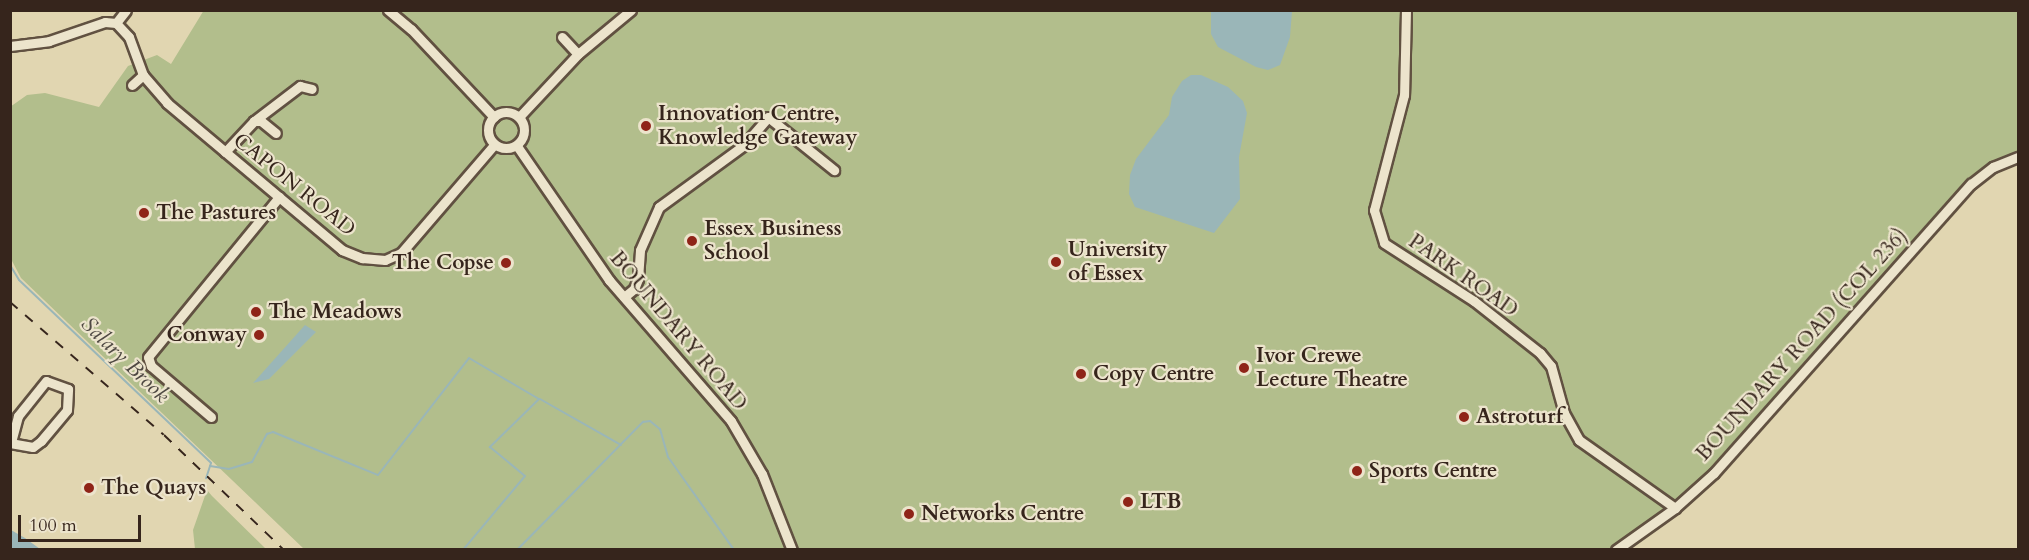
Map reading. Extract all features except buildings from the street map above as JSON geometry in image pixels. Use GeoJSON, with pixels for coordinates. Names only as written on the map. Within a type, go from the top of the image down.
{"type":"FeatureCollection","features":[{"type":"Feature","properties":{"kind":"street"},"geometry":{"type":"LineString","coordinates":[[10,46],[49,41],[105,22],[116,23],[126,10]]}},
{"type":"Feature","properties":{"kind":"street"},"geometry":{"type":"LineString","coordinates":[[388,10],[400,13],[411,29],[494,117]]}},
{"type":"Feature","properties":{"kind":"street"},"geometry":{"type":"LineString","coordinates":[[519,116],[578,54],[631,10]]}},
{"type":"Feature","properties":{"kind":"street","name":"PARK ROAD"},"geometry":{"type":"LineString","coordinates":[[1406,10],[1404,95],[1374,210],[1384,243],[1474,301],[1540,353],[1551,366],[1564,413],[1579,440],[1675,508]]}},
{"type":"Feature","properties":{"kind":"street","name":"CAPON ROAD"},"geometry":{"type":"LineString","coordinates":[[116,23],[129,37],[143,75],[167,103],[342,250],[362,258],[385,260],[401,253],[442,214],[494,145]]}},
{"type":"Feature","properties":{"kind":"street"},"geometry":{"type":"LineString","coordinates":[[562,37],[578,54]]}},
{"type":"Feature","properties":{"kind":"street"},"geometry":{"type":"LineString","coordinates":[[132,84],[143,75]]}},
{"type":"Feature","properties":{"kind":"street"},"geometry":{"type":"LineString","coordinates":[[225,152],[269,106],[300,86],[312,89]]}},
{"type":"Feature","properties":{"kind":"street"},"geometry":{"type":"LineString","coordinates":[[264,95],[269,106]]}},
{"type":"Feature","properties":{"kind":"street"},"geometry":{"type":"LineString","coordinates":[[506,112],[519,116],[524,131],[518,146],[505,149],[494,145],[488,134],[494,117],[506,112]]}},
{"type":"Feature","properties":{"kind":"street"},"geometry":{"type":"LineString","coordinates":[[624,297],[634,289],[638,279],[640,250],[659,207],[744,145],[768,117],[834,170]]}},
{"type":"Feature","properties":{"kind":"street"},"geometry":{"type":"LineString","coordinates":[[254,121],[261,121],[276,133]]}},
{"type":"Feature","properties":{"kind":"street","name":"BOUNDARY ROAD"},"geometry":{"type":"LineString","coordinates":[[518,146],[570,227],[624,297],[732,421],[762,474],[792,549]]}},
{"type":"Feature","properties":{"kind":"street","name":"BOUNDARY ROAD (COL 236)"},"geometry":{"type":"LineString","coordinates":[[1616,549],[1675,508],[1714,473],[1954,201],[1993,167],[2015,158]]}},
{"type":"Feature","properties":{"kind":"street"},"geometry":{"type":"LineString","coordinates":[[211,417],[151,366],[147,360],[279,197]]}},
{"type":"Feature","properties":{"kind":"street"},"geometry":{"type":"LineString","coordinates":[[46,381],[68,389],[67,410],[41,441],[33,447],[11,443],[18,416],[46,381]]}},
{"type":"Feature","properties":{"kind":"green space","name":"University of Essex"},"geometry":{"type":"Polygon","coordinates":[[[204,10],[2018,11],[2018,157],[1971,184],[1714,473],[1616,550],[304,549],[21,278],[11,259],[10,107],[27,95],[45,93],[99,107],[128,66],[157,55],[171,64],[204,10]]]}},
{"type":"Feature","properties":{"kind":"green space"},"geometry":{"type":"Polygon","coordinates":[[[207,490],[266,549],[195,549],[193,530],[207,490]]]}},
{"type":"Feature","properties":{"kind":"water"},"geometry":{"type":"Polygon","coordinates":[[[1211,11],[1292,11],[1290,37],[1280,65],[1268,70],[1256,67],[1218,47],[1211,34],[1211,11]]]}},
{"type":"Feature","properties":{"kind":"water"},"geometry":{"type":"Polygon","coordinates":[[[1191,75],[1201,75],[1228,87],[1243,101],[1247,113],[1239,157],[1240,199],[1214,233],[1135,207],[1129,194],[1130,175],[1136,159],[1169,115],[1172,97],[1182,81],[1191,75]]]}},
{"type":"Feature","properties":{"kind":"water"},"geometry":{"type":"Polygon","coordinates":[[[305,325],[316,332],[269,379],[253,383],[305,325]]]}},
{"type":"Feature","properties":{"kind":"water"},"geometry":{"type":"Polygon","coordinates":[[[11,530],[25,538],[40,549],[11,549],[11,530]]]}},
{"type":"Feature","properties":{"kind":"waterway","name":"Salary Brook"},"geometry":{"type":"LineString","coordinates":[[10,265],[19,280],[211,463],[206,478]]}},
{"type":"Feature","properties":{"kind":"waterway"},"geometry":{"type":"LineString","coordinates":[[210,466],[229,469],[252,462],[267,434],[273,432],[378,475],[469,358],[539,399],[490,447],[525,476],[463,550]]}},
{"type":"Feature","properties":{"kind":"waterway"},"geometry":{"type":"LineString","coordinates":[[540,399],[621,445]]}},
{"type":"Feature","properties":{"kind":"waterway"},"geometry":{"type":"LineString","coordinates":[[517,550],[643,422],[650,421],[660,429],[668,457],[734,550]]}},
{"type":"Feature","properties":{"kind":"railway"},"geometry":{"type":"LineString","coordinates":[[10,302],[164,435],[284,550]]}},
{"type":"Feature","properties":{"kind":"place","name":"Innovation Centre, Knowledge Gateway"},"geometry":{"type":"Point","coordinates":[646,126]}},
{"type":"Feature","properties":{"kind":"place","name":"The Pastures"},"geometry":{"type":"Point","coordinates":[144,213]}},
{"type":"Feature","properties":{"kind":"place","name":"Essex Business School"},"geometry":{"type":"Point","coordinates":[692,241]}},
{"type":"Feature","properties":{"kind":"place","name":"University of Essex"},"geometry":{"type":"Point","coordinates":[1056,262]}},
{"type":"Feature","properties":{"kind":"place","name":"The Copse"},"geometry":{"type":"Point","coordinates":[506,263]}},
{"type":"Feature","properties":{"kind":"place","name":"The Meadows"},"geometry":{"type":"Point","coordinates":[256,312]}},
{"type":"Feature","properties":{"kind":"place","name":"Conway"},"geometry":{"type":"Point","coordinates":[259,335]}},
{"type":"Feature","properties":{"kind":"place","name":"Ivor Crewe Lecture Theatre"},"geometry":{"type":"Point","coordinates":[1244,368]}},
{"type":"Feature","properties":{"kind":"place","name":"Copy Centre"},"geometry":{"type":"Point","coordinates":[1081,374]}},
{"type":"Feature","properties":{"kind":"place","name":"Astroturf"},"geometry":{"type":"Point","coordinates":[1464,417]}},
{"type":"Feature","properties":{"kind":"place","name":"Sports Centre"},"geometry":{"type":"Point","coordinates":[1357,471]}},
{"type":"Feature","properties":{"kind":"place","name":"The Quays"},"geometry":{"type":"Point","coordinates":[89,488]}},
{"type":"Feature","properties":{"kind":"place","name":"LTB"},"geometry":{"type":"Point","coordinates":[1128,502]}},
{"type":"Feature","properties":{"kind":"place","name":"Networks Centre"},"geometry":{"type":"Point","coordinates":[909,514]}}]}
